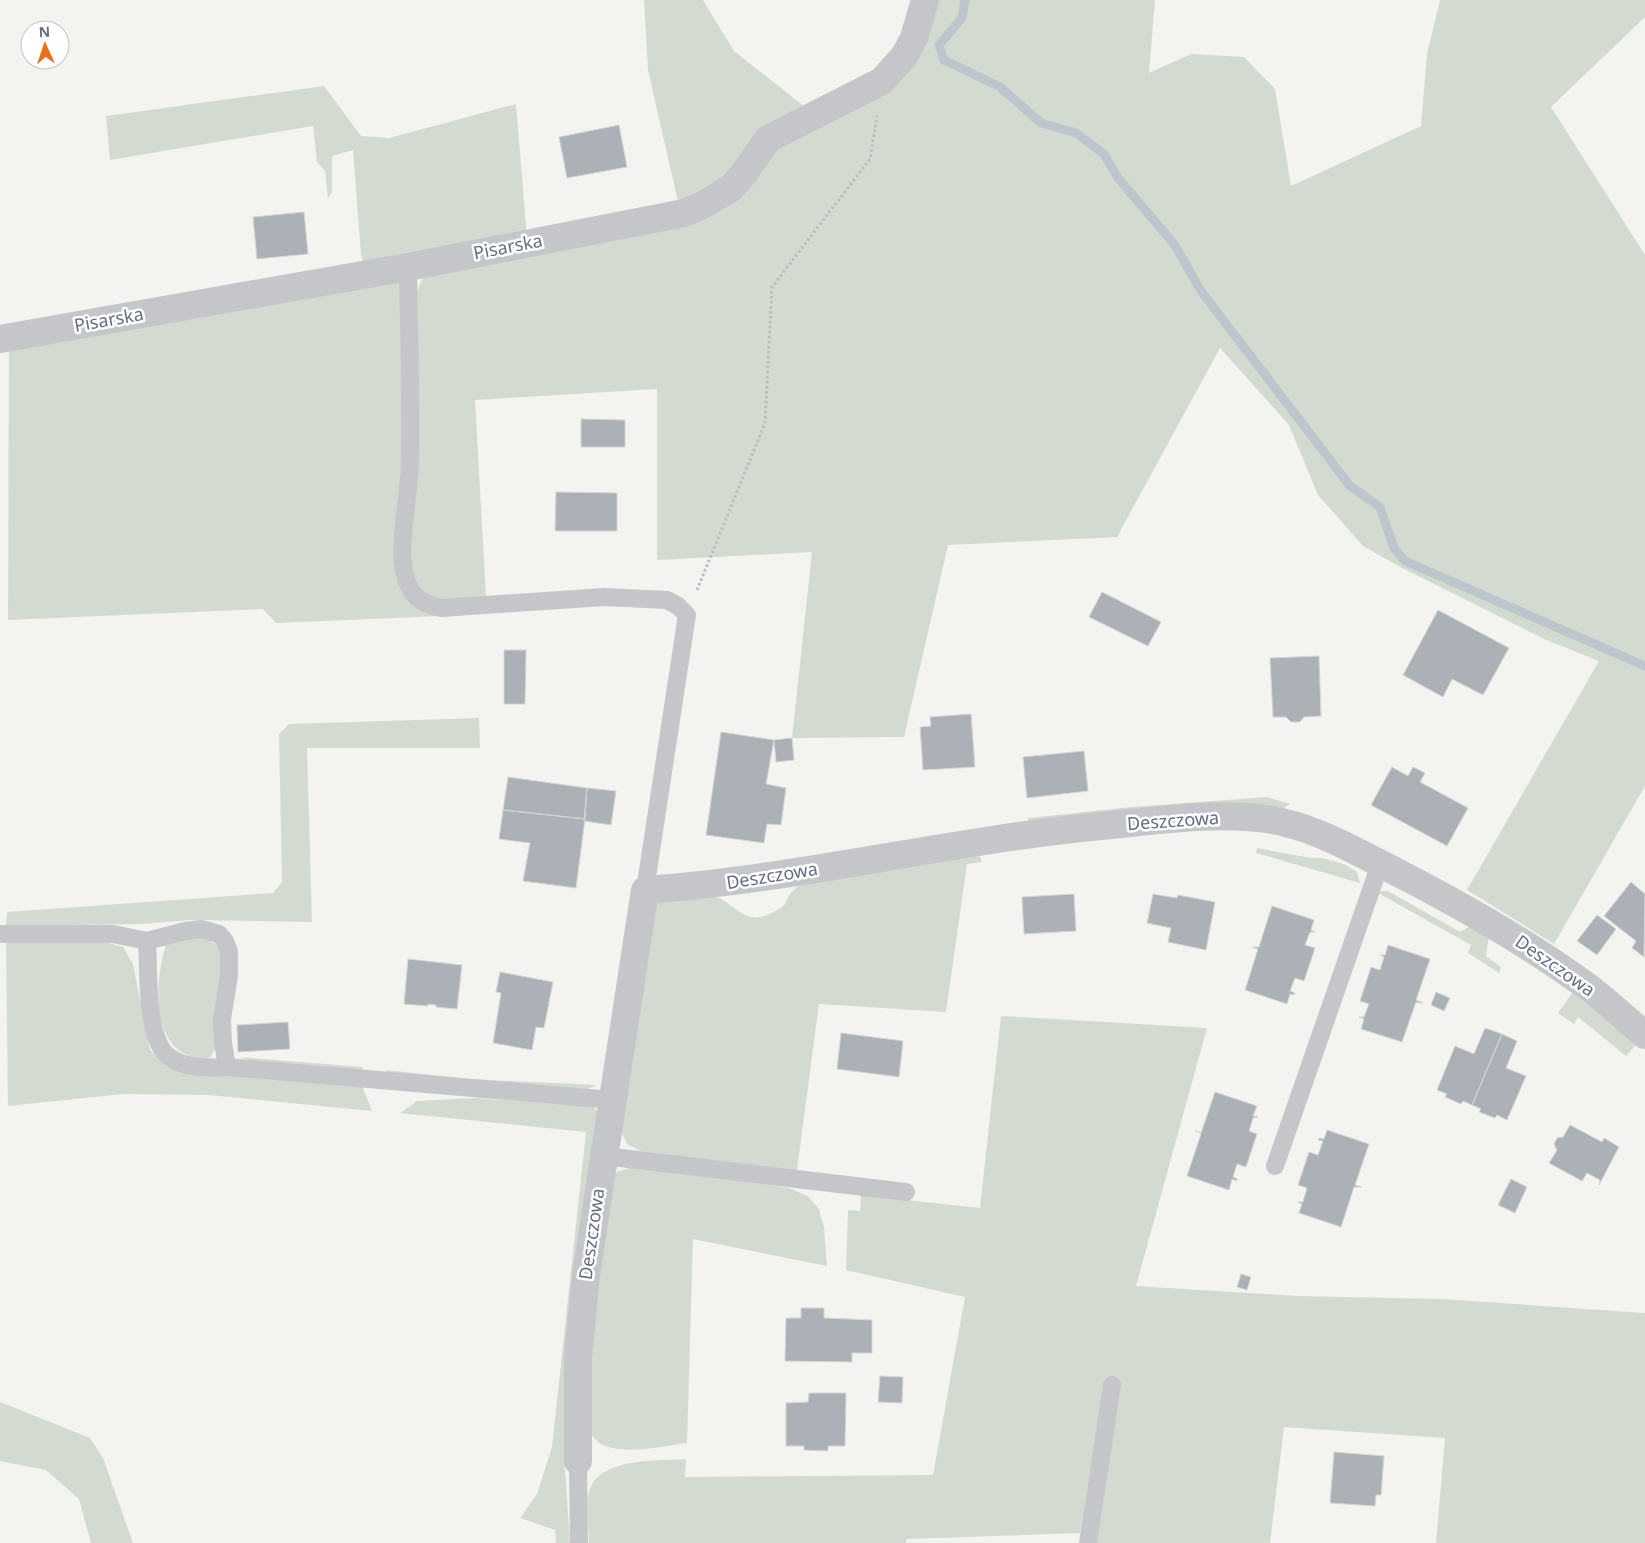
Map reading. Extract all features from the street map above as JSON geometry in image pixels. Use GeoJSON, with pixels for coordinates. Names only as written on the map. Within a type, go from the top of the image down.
{"type":"FeatureCollection","features":[{"type":"Feature","properties":{"kind":"street","name":"Pisarska"},"geometry":{"type":"LineString","coordinates":[[0,339],[408,267],[684,212],[701,206],[731,188],[745,172],[768,139],[882,81],[905,55],[914,38],[925,0]]}},
{"type":"Feature","properties":{"kind":"street","name":"Deszczowa"},"geometry":{"type":"LineString","coordinates":[[578,1461],[578,1357],[588,1257],[645,890],[708,885],[794,874],[969,842],[1047,830],[1197,818],[1267,819],[1292,825],[1333,839],[1454,901],[1533,949],[1593,991],[1645,1035]]}},
{"type":"Feature","properties":{"kind":"lane"},"geometry":{"type":"LineString","coordinates":[[408,267],[410,463],[403,550],[404,574],[412,593],[424,604],[441,608],[604,597],[655,598],[673,603],[687,615]]}},
{"type":"Feature","properties":{"kind":"lane","name":"Deszczowa"},"geometry":{"type":"LineString","coordinates":[[645,890],[687,615]]}},
{"type":"Feature","properties":{"kind":"lane"},"geometry":{"type":"LineString","coordinates":[[1275,1166],[1380,864]]}},
{"type":"Feature","properties":{"kind":"lane"},"geometry":{"type":"LineString","coordinates":[[0,934],[113,934],[147,940],[184,931],[201,930],[219,934],[225,941],[229,952],[229,975],[222,1019],[227,1067]]}},
{"type":"Feature","properties":{"kind":"lane"},"geometry":{"type":"LineString","coordinates":[[147,940],[152,1024],[158,1043],[168,1056],[184,1064],[207,1068],[227,1067],[612,1100]]}},
{"type":"Feature","properties":{"kind":"lane"},"geometry":{"type":"LineString","coordinates":[[604,1156],[906,1192]]}},
{"type":"Feature","properties":{"kind":"lane"},"geometry":{"type":"LineString","coordinates":[[1088,1543],[1112,1385]]}},
{"type":"Feature","properties":{"kind":"lane"},"geometry":{"type":"LineString","coordinates":[[578,1461],[579,1543]]}},
{"type":"Feature","properties":{"kind":"path"},"geometry":{"type":"LineString","coordinates":[[687,615],[765,423],[772,287],[870,159],[882,81]]}},
{"type":"Feature","properties":{"kind":"shaded area"},"geometry":{"type":"Polygon","coordinates":[[[644,0],[703,0],[734,51],[805,107],[734,174],[679,206],[648,70],[644,0]]]}},
{"type":"Feature","properties":{"kind":"shaded area"},"geometry":{"type":"Polygon","coordinates":[[[932,0],[1155,0],[1149,73],[1191,54],[1244,57],[1275,89],[1291,186],[1421,126],[1427,54],[1440,0],[1645,0],[1645,17],[1551,107],[1645,255],[1645,786],[1554,944],[1467,890],[1599,661],[1544,639],[1402,568],[1363,546],[1318,495],[1289,425],[1220,348],[1117,537],[948,545],[904,737],[792,738],[812,552],[657,560],[657,389],[475,400],[486,597],[453,602],[423,595],[411,572],[415,296],[423,277],[657,227],[769,149],[857,105],[932,0]]]}},
{"type":"Feature","properties":{"kind":"shaded area"},"geometry":{"type":"Polygon","coordinates":[[[324,86],[361,136],[389,138],[516,104],[527,238],[363,263],[353,150],[332,156],[332,192],[328,198],[325,171],[317,162],[313,126],[110,160],[106,116],[324,86]]]}},
{"type":"Feature","properties":{"kind":"shaded area"},"geometry":{"type":"Polygon","coordinates":[[[399,279],[403,305],[403,454],[399,576],[441,616],[276,623],[263,609],[8,620],[9,344],[399,279]]]}},
{"type":"Feature","properties":{"kind":"shaded area"},"geometry":{"type":"Polygon","coordinates":[[[479,718],[480,748],[307,748],[312,922],[191,920],[142,924],[6,926],[7,912],[273,893],[282,882],[279,734],[289,724],[479,718]]]}},
{"type":"Feature","properties":{"kind":"shaded area"},"geometry":{"type":"Polygon","coordinates":[[[1267,797],[1290,804],[1282,809],[1029,824],[1028,818],[1132,807],[1267,797]]]}},
{"type":"Feature","properties":{"kind":"shaded area"},"geometry":{"type":"Polygon","coordinates":[[[1257,848],[1311,858],[1323,858],[1344,864],[1357,872],[1360,883],[1256,853],[1257,848]]]}},
{"type":"Feature","properties":{"kind":"shaded area"},"geometry":{"type":"Polygon","coordinates":[[[979,854],[982,862],[967,864],[946,1012],[819,1004],[797,1170],[778,1170],[642,1152],[627,1144],[621,1131],[654,904],[660,900],[706,895],[717,897],[748,916],[757,917],[768,915],[782,907],[791,893],[801,884],[979,854]]]}},
{"type":"Feature","properties":{"kind":"shaded area"},"geometry":{"type":"Polygon","coordinates":[[[1388,891],[1460,932],[1471,926],[1489,935],[1486,956],[1501,967],[1499,973],[1468,953],[1471,945],[1378,893],[1388,891]]]}},
{"type":"Feature","properties":{"kind":"shaded area"},"geometry":{"type":"Polygon","coordinates":[[[191,937],[206,939],[219,946],[225,962],[215,1048],[211,1057],[205,1059],[189,1056],[177,1049],[168,1037],[162,1023],[159,1007],[158,990],[162,958],[166,945],[191,937]]]}},
{"type":"Feature","properties":{"kind":"shaded area"},"geometry":{"type":"Polygon","coordinates":[[[98,940],[123,947],[133,964],[150,1050],[167,1067],[192,1075],[247,1076],[362,1086],[372,1111],[209,1095],[123,1094],[8,1106],[6,943],[98,940]]]}},
{"type":"Feature","properties":{"kind":"shaded area"},"geometry":{"type":"Polygon","coordinates":[[[1572,993],[1609,1020],[1636,1045],[1626,1056],[1578,1017],[1574,1024],[1558,1013],[1572,993]]]}},
{"type":"Feature","properties":{"kind":"shaded area"},"geometry":{"type":"Polygon","coordinates":[[[1001,1016],[1207,1028],[1136,1286],[1298,1296],[1442,1299],[1645,1313],[1645,1543],[1436,1543],[1445,1438],[1284,1427],[1270,1543],[1097,1543],[1120,1381],[1105,1379],[1080,1533],[907,1539],[906,1543],[589,1543],[587,1511],[589,1492],[595,1481],[604,1472],[630,1463],[686,1459],[685,1477],[933,1475],[965,1297],[846,1270],[848,1210],[860,1211],[861,1195],[980,1208],[1001,1016]]]}},
{"type":"Feature","properties":{"kind":"shaded area"},"geometry":{"type":"Polygon","coordinates":[[[239,1057],[363,1067],[361,1072],[250,1061],[239,1057]]]}},
{"type":"Feature","properties":{"kind":"shaded area"},"geometry":{"type":"Polygon","coordinates":[[[386,1070],[470,1079],[597,1085],[588,1089],[472,1083],[388,1074],[386,1070]]]}},
{"type":"Feature","properties":{"kind":"shaded area"},"geometry":{"type":"Polygon","coordinates":[[[476,1098],[592,1106],[600,1114],[564,1453],[570,1543],[556,1543],[555,1530],[520,1518],[537,1494],[552,1447],[586,1132],[400,1113],[417,1101],[476,1098]]]}},
{"type":"Feature","properties":{"kind":"shaded area"},"geometry":{"type":"Polygon","coordinates":[[[630,1168],[764,1184],[788,1188],[808,1196],[819,1209],[824,1227],[827,1266],[693,1239],[687,1443],[626,1450],[604,1445],[593,1437],[589,1429],[585,1408],[610,1181],[617,1172],[630,1168]]]}},
{"type":"Feature","properties":{"kind":"shaded area"},"geometry":{"type":"Polygon","coordinates":[[[0,1402],[90,1438],[103,1458],[133,1543],[91,1543],[79,1499],[46,1470],[0,1461],[0,1402]]]}},
{"type":"Feature","properties":{"kind":"building"},"geometry":{"type":"Polygon","coordinates":[[[619,125],[627,167],[567,178],[559,137],[619,125]]]}},
{"type":"Feature","properties":{"kind":"building"},"geometry":{"type":"Polygon","coordinates":[[[304,212],[308,254],[257,259],[253,217],[304,212]]]}},
{"type":"Feature","properties":{"kind":"building"},"geometry":{"type":"Polygon","coordinates":[[[581,419],[625,420],[625,447],[581,447],[581,419]]]}},
{"type":"Feature","properties":{"kind":"building"},"geometry":{"type":"Polygon","coordinates":[[[556,492],[617,493],[617,531],[555,531],[556,492]]]}},
{"type":"Feature","properties":{"kind":"building"},"geometry":{"type":"Polygon","coordinates":[[[1102,592],[1161,622],[1148,646],[1089,617],[1102,592]]]}},
{"type":"Feature","properties":{"kind":"building"},"geometry":{"type":"Polygon","coordinates":[[[1438,610],[1509,648],[1483,695],[1452,679],[1443,697],[1403,675],[1438,610]]]}},
{"type":"Feature","properties":{"kind":"building"},"geometry":{"type":"Polygon","coordinates":[[[504,650],[526,650],[525,704],[504,704],[504,650]]]}},
{"type":"Feature","properties":{"kind":"building"},"geometry":{"type":"Polygon","coordinates":[[[1319,656],[1321,716],[1304,717],[1300,722],[1291,722],[1286,717],[1273,717],[1270,658],[1319,656]]]}},
{"type":"Feature","properties":{"kind":"building"},"geometry":{"type":"Polygon","coordinates":[[[971,714],[975,767],[923,770],[920,727],[931,726],[930,717],[971,714]]]}},
{"type":"Feature","properties":{"kind":"building"},"geometry":{"type":"Polygon","coordinates":[[[721,732],[774,740],[766,784],[786,788],[781,825],[767,824],[764,843],[706,835],[721,732]]]}},
{"type":"Feature","properties":{"kind":"building"},"geometry":{"type":"Polygon","coordinates":[[[792,738],[794,760],[776,762],[774,740],[792,738]]]}},
{"type":"Feature","properties":{"kind":"building"},"geometry":{"type":"Polygon","coordinates":[[[1084,751],[1088,791],[1027,798],[1023,757],[1084,751]]]}},
{"type":"Feature","properties":{"kind":"building"},"geometry":{"type":"Polygon","coordinates":[[[1392,767],[1408,776],[1413,767],[1425,773],[1420,782],[1468,808],[1447,846],[1371,805],[1392,767]]]}},
{"type":"Feature","properties":{"kind":"building"},"geometry":{"type":"Polygon","coordinates":[[[508,777],[587,788],[585,819],[503,810],[508,777]]]}},
{"type":"Feature","properties":{"kind":"building"},"geometry":{"type":"Polygon","coordinates":[[[587,788],[616,791],[611,825],[584,821],[587,788]]]}},
{"type":"Feature","properties":{"kind":"building"},"geometry":{"type":"Polygon","coordinates":[[[503,810],[585,819],[576,888],[523,881],[530,843],[499,839],[503,810]]]}},
{"type":"Feature","properties":{"kind":"building"},"geometry":{"type":"Polygon","coordinates":[[[1631,882],[1645,894],[1644,957],[1632,948],[1636,941],[1604,916],[1631,882]]]}},
{"type":"Feature","properties":{"kind":"building"},"geometry":{"type":"Polygon","coordinates":[[[1074,894],[1076,931],[1024,934],[1022,897],[1074,894]]]}},
{"type":"Feature","properties":{"kind":"building"},"geometry":{"type":"Polygon","coordinates":[[[1153,894],[1177,898],[1178,895],[1215,902],[1206,950],[1168,942],[1171,928],[1147,923],[1153,894]]]}},
{"type":"Feature","properties":{"kind":"building"},"geometry":{"type":"Polygon","coordinates":[[[1272,906],[1314,920],[1311,930],[1315,932],[1310,932],[1305,945],[1315,948],[1304,981],[1295,978],[1290,991],[1295,993],[1294,995],[1290,994],[1287,1004],[1245,990],[1258,949],[1252,947],[1259,947],[1272,906]]]}},
{"type":"Feature","properties":{"kind":"building"},"geometry":{"type":"Polygon","coordinates":[[[1597,915],[1616,929],[1597,955],[1577,941],[1597,915]]]}},
{"type":"Feature","properties":{"kind":"building"},"geometry":{"type":"Polygon","coordinates":[[[1388,945],[1430,959],[1416,1000],[1423,1003],[1416,1002],[1402,1042],[1361,1029],[1364,1019],[1359,1017],[1364,1017],[1369,1004],[1360,1001],[1371,967],[1380,970],[1384,957],[1380,955],[1385,955],[1388,945]]]}},
{"type":"Feature","properties":{"kind":"building"},"geometry":{"type":"Polygon","coordinates":[[[408,959],[462,965],[457,1009],[436,1007],[436,1005],[428,1004],[428,1006],[404,1004],[408,959]]]}},
{"type":"Feature","properties":{"kind":"building"},"geometry":{"type":"Polygon","coordinates":[[[500,972],[553,982],[544,1028],[536,1027],[532,1050],[493,1043],[501,993],[496,992],[500,972]]]}},
{"type":"Feature","properties":{"kind":"building"},"geometry":{"type":"Polygon","coordinates":[[[1436,992],[1450,998],[1444,1011],[1431,1005],[1436,992]]]}},
{"type":"Feature","properties":{"kind":"building"},"geometry":{"type":"Polygon","coordinates":[[[288,1022],[290,1049],[238,1052],[237,1025],[288,1022]]]}},
{"type":"Feature","properties":{"kind":"building"},"geometry":{"type":"Polygon","coordinates":[[[1485,1028],[1502,1034],[1472,1105],[1463,1101],[1461,1104],[1445,1097],[1447,1094],[1437,1090],[1455,1046],[1474,1054],[1485,1028]]]}},
{"type":"Feature","properties":{"kind":"building"},"geometry":{"type":"Polygon","coordinates":[[[841,1033],[903,1041],[899,1077],[837,1069],[841,1033]]]}},
{"type":"Feature","properties":{"kind":"building"},"geometry":{"type":"Polygon","coordinates":[[[1502,1034],[1517,1041],[1506,1068],[1526,1076],[1507,1120],[1497,1115],[1495,1118],[1479,1112],[1481,1109],[1472,1105],[1502,1034]]]}},
{"type":"Feature","properties":{"kind":"building"},"geometry":{"type":"Polygon","coordinates":[[[1215,1092],[1257,1106],[1253,1116],[1258,1117],[1253,1118],[1249,1131],[1257,1134],[1246,1167],[1237,1164],[1233,1177],[1237,1181],[1232,1179],[1229,1190],[1187,1176],[1201,1134],[1195,1130],[1201,1133],[1215,1092]]]}},
{"type":"Feature","properties":{"kind":"building"},"geometry":{"type":"Polygon","coordinates":[[[1570,1125],[1602,1142],[1604,1138],[1619,1147],[1599,1185],[1600,1180],[1587,1173],[1582,1181],[1549,1163],[1557,1150],[1554,1144],[1557,1138],[1563,1137],[1570,1125]]]}},
{"type":"Feature","properties":{"kind":"building"},"geometry":{"type":"Polygon","coordinates":[[[1327,1130],[1369,1144],[1355,1185],[1362,1187],[1354,1187],[1341,1227],[1299,1213],[1302,1204],[1298,1202],[1303,1202],[1307,1188],[1298,1185],[1309,1152],[1318,1155],[1323,1141],[1318,1140],[1319,1138],[1324,1139],[1327,1130]]]}},
{"type":"Feature","properties":{"kind":"building"},"geometry":{"type":"Polygon","coordinates":[[[1511,1179],[1527,1187],[1515,1213],[1498,1205],[1511,1179]]]}},
{"type":"Feature","properties":{"kind":"building"},"geometry":{"type":"Polygon","coordinates":[[[1241,1274],[1251,1277],[1247,1290],[1237,1287],[1241,1274]]]}},
{"type":"Feature","properties":{"kind":"building"},"geometry":{"type":"Polygon","coordinates":[[[801,1308],[824,1308],[824,1318],[872,1320],[872,1353],[852,1353],[852,1362],[785,1361],[786,1318],[801,1318],[801,1308]]]}},
{"type":"Feature","properties":{"kind":"building"},"geometry":{"type":"Polygon","coordinates":[[[880,1376],[903,1377],[902,1403],[878,1402],[880,1376]]]}},
{"type":"Feature","properties":{"kind":"building"},"geometry":{"type":"Polygon","coordinates":[[[809,1393],[846,1393],[845,1446],[828,1446],[828,1451],[804,1450],[804,1446],[786,1446],[786,1403],[808,1402],[809,1393]]]}},
{"type":"Feature","properties":{"kind":"building"},"geometry":{"type":"Polygon","coordinates":[[[1334,1452],[1384,1456],[1381,1495],[1376,1495],[1375,1506],[1330,1503],[1334,1452]]]}},
{"type":"Feature","properties":{"kind":"waterway"},"geometry":{"type":"LineString","coordinates":[[965,0],[962,18],[939,45],[944,60],[1000,87],[1041,123],[1076,133],[1104,154],[1118,178],[1174,244],[1201,291],[1350,486],[1380,507],[1394,548],[1405,561],[1645,666]]}}]}
